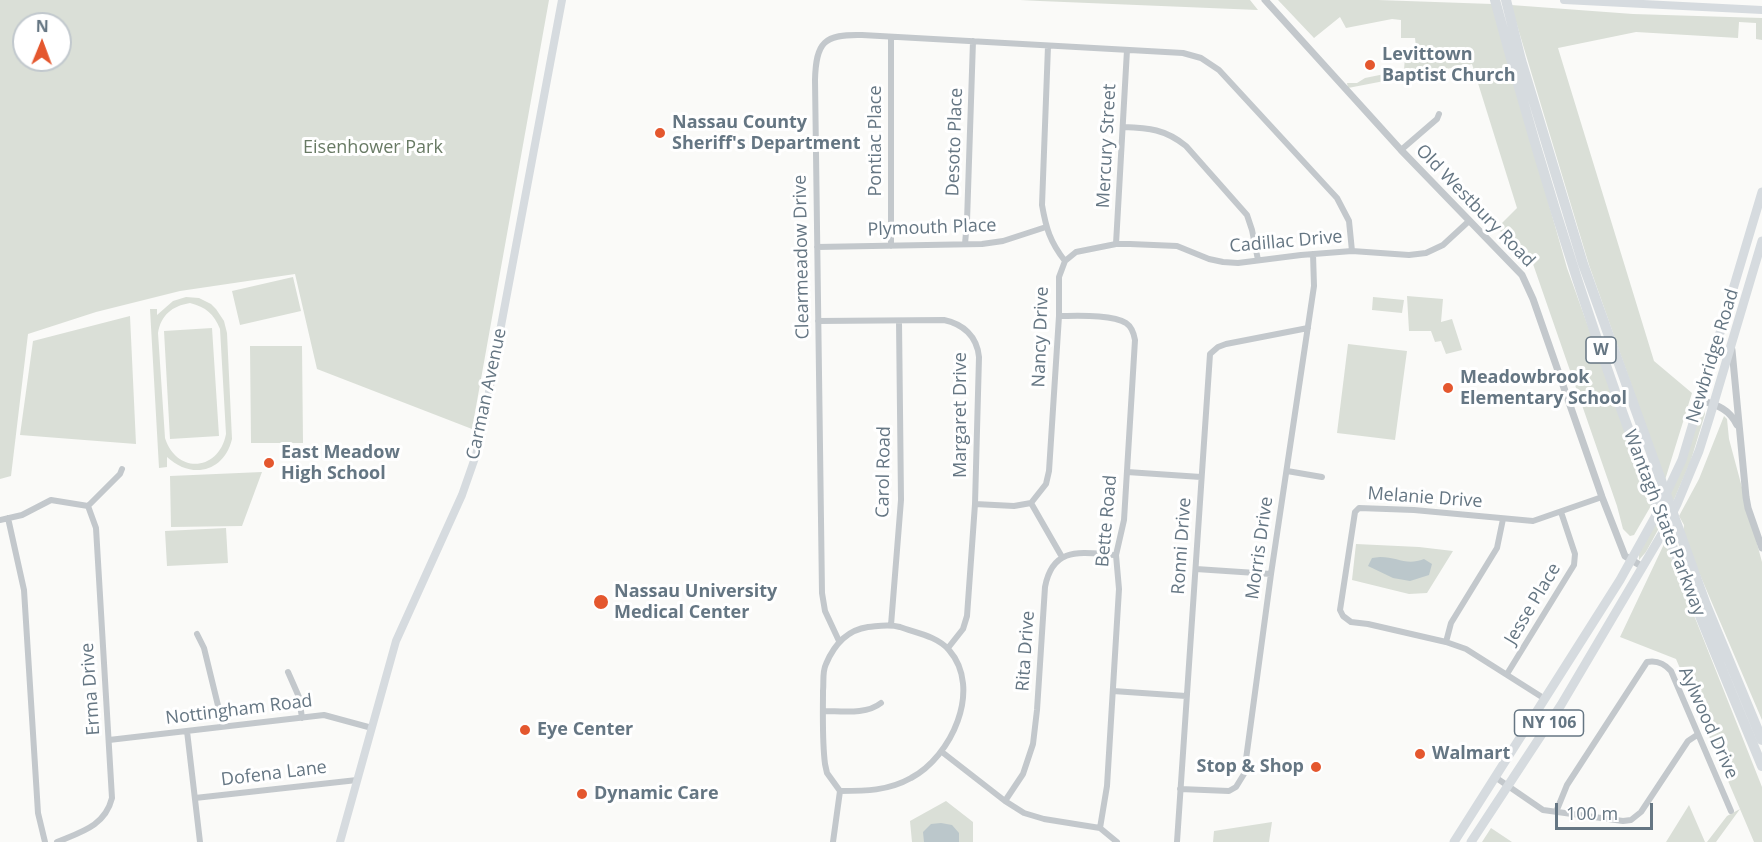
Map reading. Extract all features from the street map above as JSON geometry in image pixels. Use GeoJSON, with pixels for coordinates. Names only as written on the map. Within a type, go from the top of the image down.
{"type":"FeatureCollection","features":[{"type":"Feature","properties":{"kind":"highway","name":"Wantagh State Parkway"},"geometry":{"type":"LineString","coordinates":[[1496,0],[1518,85],[1569,254],[1616,395],[1687,585],[1762,766]]}},
{"type":"Feature","properties":{"kind":"highway","name":"Wantagh State Parkway"},"geometry":{"type":"LineString","coordinates":[[1506,0],[1583,264],[1706,605],[1762,741]]}},
{"type":"Feature","properties":{"kind":"main road","name":"Carman Avenue"},"geometry":{"type":"LineString","coordinates":[[340,842],[396,641],[462,495],[476,456],[562,0]]}},
{"type":"Feature","properties":{"kind":"main road"},"geometry":{"type":"LineString","coordinates":[[1564,0],[1732,4],[1762,10]]}},
{"type":"Feature","properties":{"kind":"main road","name":"Newbridge Road"},"geometry":{"type":"LineString","coordinates":[[1632,561],[1682,460],[1762,192]]}},
{"type":"Feature","properties":{"kind":"main road","name":"Newbridge Road"},"geometry":{"type":"LineString","coordinates":[[1643,567],[1677,504],[1700,451],[1762,241]]}},
{"type":"Feature","properties":{"kind":"main road","name":"NY 106"},"geometry":{"type":"LineString","coordinates":[[1454,842],[1632,561]]}},
{"type":"Feature","properties":{"kind":"main road","name":"NY 106"},"geometry":{"type":"LineString","coordinates":[[1471,842],[1561,705],[1643,567]]}},
{"type":"Feature","properties":{"kind":"street","name":"Old Westbury Road"},"geometry":{"type":"LineString","coordinates":[[1265,0],[1401,150],[1515,266],[1526,282],[1602,497],[1625,556],[1632,561]]}},
{"type":"Feature","properties":{"kind":"street","name":"Clearmeadow Drive"},"geometry":{"type":"LineString","coordinates":[[839,641],[825,611],[822,593],[815,80],[817,57],[824,43],[837,35],[853,34],[1190,54],[1220,70],[1337,198],[1351,231],[1352,251]]}},
{"type":"Feature","properties":{"kind":"street","name":"Pontiac Place"},"geometry":{"type":"LineString","coordinates":[[891,37],[891,246]]}},
{"type":"Feature","properties":{"kind":"street","name":"Desoto Place"},"geometry":{"type":"LineString","coordinates":[[965,244],[973,41]]}},
{"type":"Feature","properties":{"kind":"street"},"geometry":{"type":"LineString","coordinates":[[1048,46],[1042,205],[1046,227],[1054,248],[1065,261]]}},
{"type":"Feature","properties":{"kind":"street","name":"Mercury Street"},"geometry":{"type":"LineString","coordinates":[[1116,244],[1127,50]]}},
{"type":"Feature","properties":{"kind":"street"},"geometry":{"type":"LineString","coordinates":[[1401,150],[1437,119],[1439,114]]}},
{"type":"Feature","properties":{"kind":"street"},"geometry":{"type":"LineString","coordinates":[[1123,128],[1160,130],[1175,137],[1186,146],[1247,215],[1258,260]]}},
{"type":"Feature","properties":{"kind":"street","name":"Cadillac Drive"},"geometry":{"type":"LineString","coordinates":[[1065,261],[1077,252],[1116,244],[1177,246],[1209,259],[1238,263],[1352,251],[1409,255],[1426,253],[1443,245],[1469,221]]}},
{"type":"Feature","properties":{"kind":"street","name":"Plymouth Place"},"geometry":{"type":"LineString","coordinates":[[817,248],[982,244],[1003,241],[1046,227]]}},
{"type":"Feature","properties":{"kind":"street","name":"Morris Drive"},"geometry":{"type":"LineString","coordinates":[[1180,789],[1224,792],[1236,788],[1243,778],[1314,286],[1313,254]]}},
{"type":"Feature","properties":{"kind":"street","name":"Nancy Drive"},"geometry":{"type":"LineString","coordinates":[[1031,503],[1046,484],[1049,471],[1059,316],[1059,277],[1065,261]]}},
{"type":"Feature","properties":{"kind":"street","name":"Bette Road"},"geometry":{"type":"LineString","coordinates":[[1059,316],[1116,319],[1125,322],[1133,333],[1135,350],[1124,520],[1116,555],[1119,589],[1107,786],[1100,828]]}},
{"type":"Feature","properties":{"kind":"street","name":"Margaret Drive"},"geometry":{"type":"LineString","coordinates":[[818,321],[944,320],[954,322],[967,330],[976,342],[979,357],[975,504],[967,616],[963,629],[948,648]]}},
{"type":"Feature","properties":{"kind":"street","name":"Carol Road"},"geometry":{"type":"LineString","coordinates":[[891,624],[901,500],[898,321]]}},
{"type":"Feature","properties":{"kind":"street","name":"Ronni Drive"},"geometry":{"type":"LineString","coordinates":[[1177,842],[1209,361],[1212,352],[1226,344],[1308,328]]}},
{"type":"Feature","properties":{"kind":"street"},"geometry":{"type":"LineString","coordinates":[[1731,345],[1748,508],[1762,548]]}},
{"type":"Feature","properties":{"kind":"street"},"geometry":{"type":"LineString","coordinates":[[1700,400],[1714,404],[1730,413],[1739,436]]}},
{"type":"Feature","properties":{"kind":"street"},"geometry":{"type":"LineString","coordinates":[[0,520],[22,515],[51,500],[88,506],[120,474],[122,469]]}},
{"type":"Feature","properties":{"kind":"street"},"geometry":{"type":"LineString","coordinates":[[1287,471],[1322,477]]}},
{"type":"Feature","properties":{"kind":"street"},"geometry":{"type":"LineString","coordinates":[[1127,472],[1201,477]]}},
{"type":"Feature","properties":{"kind":"street","name":"Melanie Drive"},"geometry":{"type":"LineString","coordinates":[[1545,699],[1466,649],[1446,642],[1352,622],[1343,616],[1340,610],[1355,512],[1359,508],[1414,510],[1533,521],[1602,497]]}},
{"type":"Feature","properties":{"kind":"street"},"geometry":{"type":"LineString","coordinates":[[975,504],[1014,506],[1031,503],[1062,556],[1072,553],[1116,555]]}},
{"type":"Feature","properties":{"kind":"street","name":"Erma Drive"},"geometry":{"type":"LineString","coordinates":[[57,842],[99,822],[106,814],[112,798],[96,528],[88,506]]}},
{"type":"Feature","properties":{"kind":"street","name":"Jesse Place"},"geometry":{"type":"LineString","coordinates":[[1507,674],[1574,565],[1575,554],[1561,512]]}},
{"type":"Feature","properties":{"kind":"street"},"geometry":{"type":"LineString","coordinates":[[8,518],[24,590],[38,813],[45,842]]}},
{"type":"Feature","properties":{"kind":"street"},"geometry":{"type":"LineString","coordinates":[[1446,642],[1450,623],[1497,548],[1503,519]]}},
{"type":"Feature","properties":{"kind":"street","name":"Rita Drive"},"geometry":{"type":"LineString","coordinates":[[1005,801],[1023,774],[1033,744],[1045,587],[1048,573],[1062,556]]}},
{"type":"Feature","properties":{"kind":"street"},"geometry":{"type":"LineString","coordinates":[[1632,561],[1643,567]]}},
{"type":"Feature","properties":{"kind":"street"},"geometry":{"type":"LineString","coordinates":[[1196,569],[1271,574]]}},
{"type":"Feature","properties":{"kind":"street"},"geometry":{"type":"LineString","coordinates":[[833,842],[840,791],[827,772],[825,764],[824,671],[839,641],[857,630],[891,624],[929,636],[948,648],[962,675],[962,700],[957,723],[942,752],[917,774],[896,785],[876,790],[840,791]]}},
{"type":"Feature","properties":{"kind":"street"},"geometry":{"type":"LineString","coordinates":[[197,634],[204,648],[224,726]]}},
{"type":"Feature","properties":{"kind":"street","name":"Aylwood Drive"},"geometry":{"type":"LineString","coordinates":[[1556,812],[1567,785],[1647,662],[1653,661],[1662,663],[1671,671],[1731,811]]}},
{"type":"Feature","properties":{"kind":"street"},"geometry":{"type":"LineString","coordinates":[[288,672],[299,697],[302,718]]}},
{"type":"Feature","properties":{"kind":"street"},"geometry":{"type":"LineString","coordinates":[[1113,691],[1186,696]]}},
{"type":"Feature","properties":{"kind":"street"},"geometry":{"type":"LineString","coordinates":[[823,711],[863,711],[881,703]]}},
{"type":"Feature","properties":{"kind":"street","name":"Nottingham Road"},"geometry":{"type":"LineString","coordinates":[[109,740],[324,715],[372,728]]}},
{"type":"Feature","properties":{"kind":"street"},"geometry":{"type":"LineString","coordinates":[[187,731],[200,842]]}},
{"type":"Feature","properties":{"kind":"street"},"geometry":{"type":"LineString","coordinates":[[1495,777],[1543,810],[1623,821],[1631,820],[1641,812],[1688,741],[1697,735]]}},
{"type":"Feature","properties":{"kind":"street"},"geometry":{"type":"LineString","coordinates":[[942,752],[1024,813],[1044,819],[1100,828],[1117,842]]}},
{"type":"Feature","properties":{"kind":"street","name":"Dofena Lane"},"geometry":{"type":"LineString","coordinates":[[195,798],[357,780]]}},
{"type":"Feature","properties":{"kind":"green space","name":"Eisenhower Park"},"geometry":{"type":"Polygon","coordinates":[[[0,0],[549,0],[472,429],[317,369],[295,274],[180,291],[96,312],[28,334],[11,476],[0,479],[0,0]]]}},
{"type":"Feature","properties":{"kind":"green space"},"geometry":{"type":"Polygon","coordinates":[[[1020,0],[1250,0],[1258,10],[1040,1],[1020,0]]]}},
{"type":"Feature","properties":{"kind":"green space"},"geometry":{"type":"Polygon","coordinates":[[[1278,0],[1378,0],[1492,4],[1567,268],[1652,504],[1634,535],[1630,536],[1623,529],[1533,264],[1497,228],[1517,208],[1472,64],[1348,88],[1347,83],[1357,83],[1365,78],[1404,70],[1405,57],[1417,56],[1415,38],[1401,38],[1401,20],[1392,19],[1346,28],[1340,17],[1314,38],[1278,0]]]}},
{"type":"Feature","properties":{"kind":"green space"},"geometry":{"type":"Polygon","coordinates":[[[1511,5],[1633,14],[1762,18],[1762,40],[1756,39],[1756,23],[1739,22],[1738,38],[1636,32],[1558,48],[1654,361],[1692,393],[1665,480],[1589,265],[1511,5]]]}},
{"type":"Feature","properties":{"kind":"green space"},"geometry":{"type":"Polygon","coordinates":[[[293,277],[301,311],[240,325],[232,291],[293,277]]]}},
{"type":"Feature","properties":{"kind":"green space"},"geometry":{"type":"Polygon","coordinates":[[[1407,296],[1443,299],[1441,322],[1452,319],[1462,350],[1446,354],[1441,341],[1435,342],[1431,331],[1409,331],[1407,296]]]}},
{"type":"Feature","properties":{"kind":"green space"},"geometry":{"type":"Polygon","coordinates":[[[186,297],[199,298],[211,304],[224,321],[227,333],[232,439],[222,459],[206,469],[187,469],[167,457],[167,467],[159,468],[150,309],[157,309],[157,315],[173,301],[186,297]],[[190,303],[178,306],[168,312],[158,333],[165,438],[171,450],[179,458],[188,463],[197,464],[215,455],[222,446],[226,434],[220,329],[209,312],[190,303]]]}},
{"type":"Feature","properties":{"kind":"green space"},"geometry":{"type":"Polygon","coordinates":[[[1373,297],[1404,300],[1402,313],[1372,310],[1373,297]]]}},
{"type":"Feature","properties":{"kind":"green space"},"geometry":{"type":"Polygon","coordinates":[[[130,316],[136,444],[20,435],[33,341],[130,316]]]}},
{"type":"Feature","properties":{"kind":"green space"},"geometry":{"type":"Polygon","coordinates":[[[212,328],[219,436],[170,439],[164,331],[212,328]]]}},
{"type":"Feature","properties":{"kind":"green space"},"geometry":{"type":"Polygon","coordinates":[[[1348,344],[1407,351],[1395,440],[1337,433],[1348,344]]]}},
{"type":"Feature","properties":{"kind":"green space"},"geometry":{"type":"Polygon","coordinates":[[[250,346],[302,346],[303,443],[251,443],[250,346]]]}},
{"type":"Feature","properties":{"kind":"green space"},"geometry":{"type":"Polygon","coordinates":[[[1704,411],[1691,460],[1673,502],[1670,494],[1700,413],[1704,411]]]}},
{"type":"Feature","properties":{"kind":"green space"},"geometry":{"type":"Polygon","coordinates":[[[1724,416],[1727,419],[1729,439],[1762,562],[1762,720],[1683,535],[1684,525],[1679,516],[1699,479],[1724,416]]]}},
{"type":"Feature","properties":{"kind":"green space"},"geometry":{"type":"Polygon","coordinates":[[[262,472],[242,526],[171,527],[170,476],[262,472]]]}},
{"type":"Feature","properties":{"kind":"green space"},"geometry":{"type":"Polygon","coordinates":[[[1657,521],[1659,528],[1639,560],[1639,554],[1657,521]]]}},
{"type":"Feature","properties":{"kind":"green space"},"geometry":{"type":"Polygon","coordinates":[[[226,528],[228,563],[167,566],[165,531],[226,528]]]}},
{"type":"Feature","properties":{"kind":"green space"},"geometry":{"type":"Polygon","coordinates":[[[1665,542],[1762,787],[1762,842],[1754,842],[1676,659],[1620,637],[1665,542]]]}},
{"type":"Feature","properties":{"kind":"green space"},"geometry":{"type":"Polygon","coordinates":[[[1356,544],[1453,551],[1427,593],[1409,594],[1352,580],[1356,544]]]}},
{"type":"Feature","properties":{"kind":"green space"},"geometry":{"type":"Polygon","coordinates":[[[946,801],[973,822],[973,842],[912,842],[910,821],[946,801]]]}},
{"type":"Feature","properties":{"kind":"green space"},"geometry":{"type":"Polygon","coordinates":[[[1689,805],[1705,842],[1666,842],[1689,805]]]}},
{"type":"Feature","properties":{"kind":"green space"},"geometry":{"type":"Polygon","coordinates":[[[1740,809],[1716,842],[1707,842],[1727,816],[1740,809]]]}},
{"type":"Feature","properties":{"kind":"green space"},"geometry":{"type":"Polygon","coordinates":[[[1272,822],[1269,842],[1213,842],[1214,831],[1272,822]]]}},
{"type":"Feature","properties":{"kind":"green space"},"geometry":{"type":"Polygon","coordinates":[[[1491,828],[1512,842],[1482,842],[1491,828]]]}},
{"type":"Feature","properties":{"kind":"shaded area"},"geometry":{"type":"Polygon","coordinates":[[[1372,558],[1407,561],[1424,559],[1432,564],[1429,575],[1410,581],[1393,578],[1368,566],[1372,558]]]}},
{"type":"Feature","properties":{"kind":"shaded area"},"geometry":{"type":"Polygon","coordinates":[[[931,824],[952,825],[959,833],[959,842],[924,842],[923,832],[931,824]]]}},
{"type":"Feature","properties":{"kind":"place","name":"Levittown Baptist Church"},"geometry":{"type":"Point","coordinates":[1370,65]}},
{"type":"Feature","properties":{"kind":"place","name":"Nassau County Sheriff's Department"},"geometry":{"type":"Point","coordinates":[660,133]}},
{"type":"Feature","properties":{"kind":"place","name":"Meadowbrook Elementary School"},"geometry":{"type":"Point","coordinates":[1448,388]}},
{"type":"Feature","properties":{"kind":"place","name":"East Meadow High School"},"geometry":{"type":"Point","coordinates":[269,463]}},
{"type":"Feature","properties":{"kind":"place","name":"Nassau University Medical Center"},"geometry":{"type":"Point","coordinates":[601,602]}},
{"type":"Feature","properties":{"kind":"place","name":"Eye Center"},"geometry":{"type":"Point","coordinates":[525,730]}},
{"type":"Feature","properties":{"kind":"place","name":"Walmart"},"geometry":{"type":"Point","coordinates":[1420,754]}},
{"type":"Feature","properties":{"kind":"place","name":"Stop & Shop"},"geometry":{"type":"Point","coordinates":[1316,767]}},
{"type":"Feature","properties":{"kind":"place","name":"Dynamic Care"},"geometry":{"type":"Point","coordinates":[582,794]}}]}
